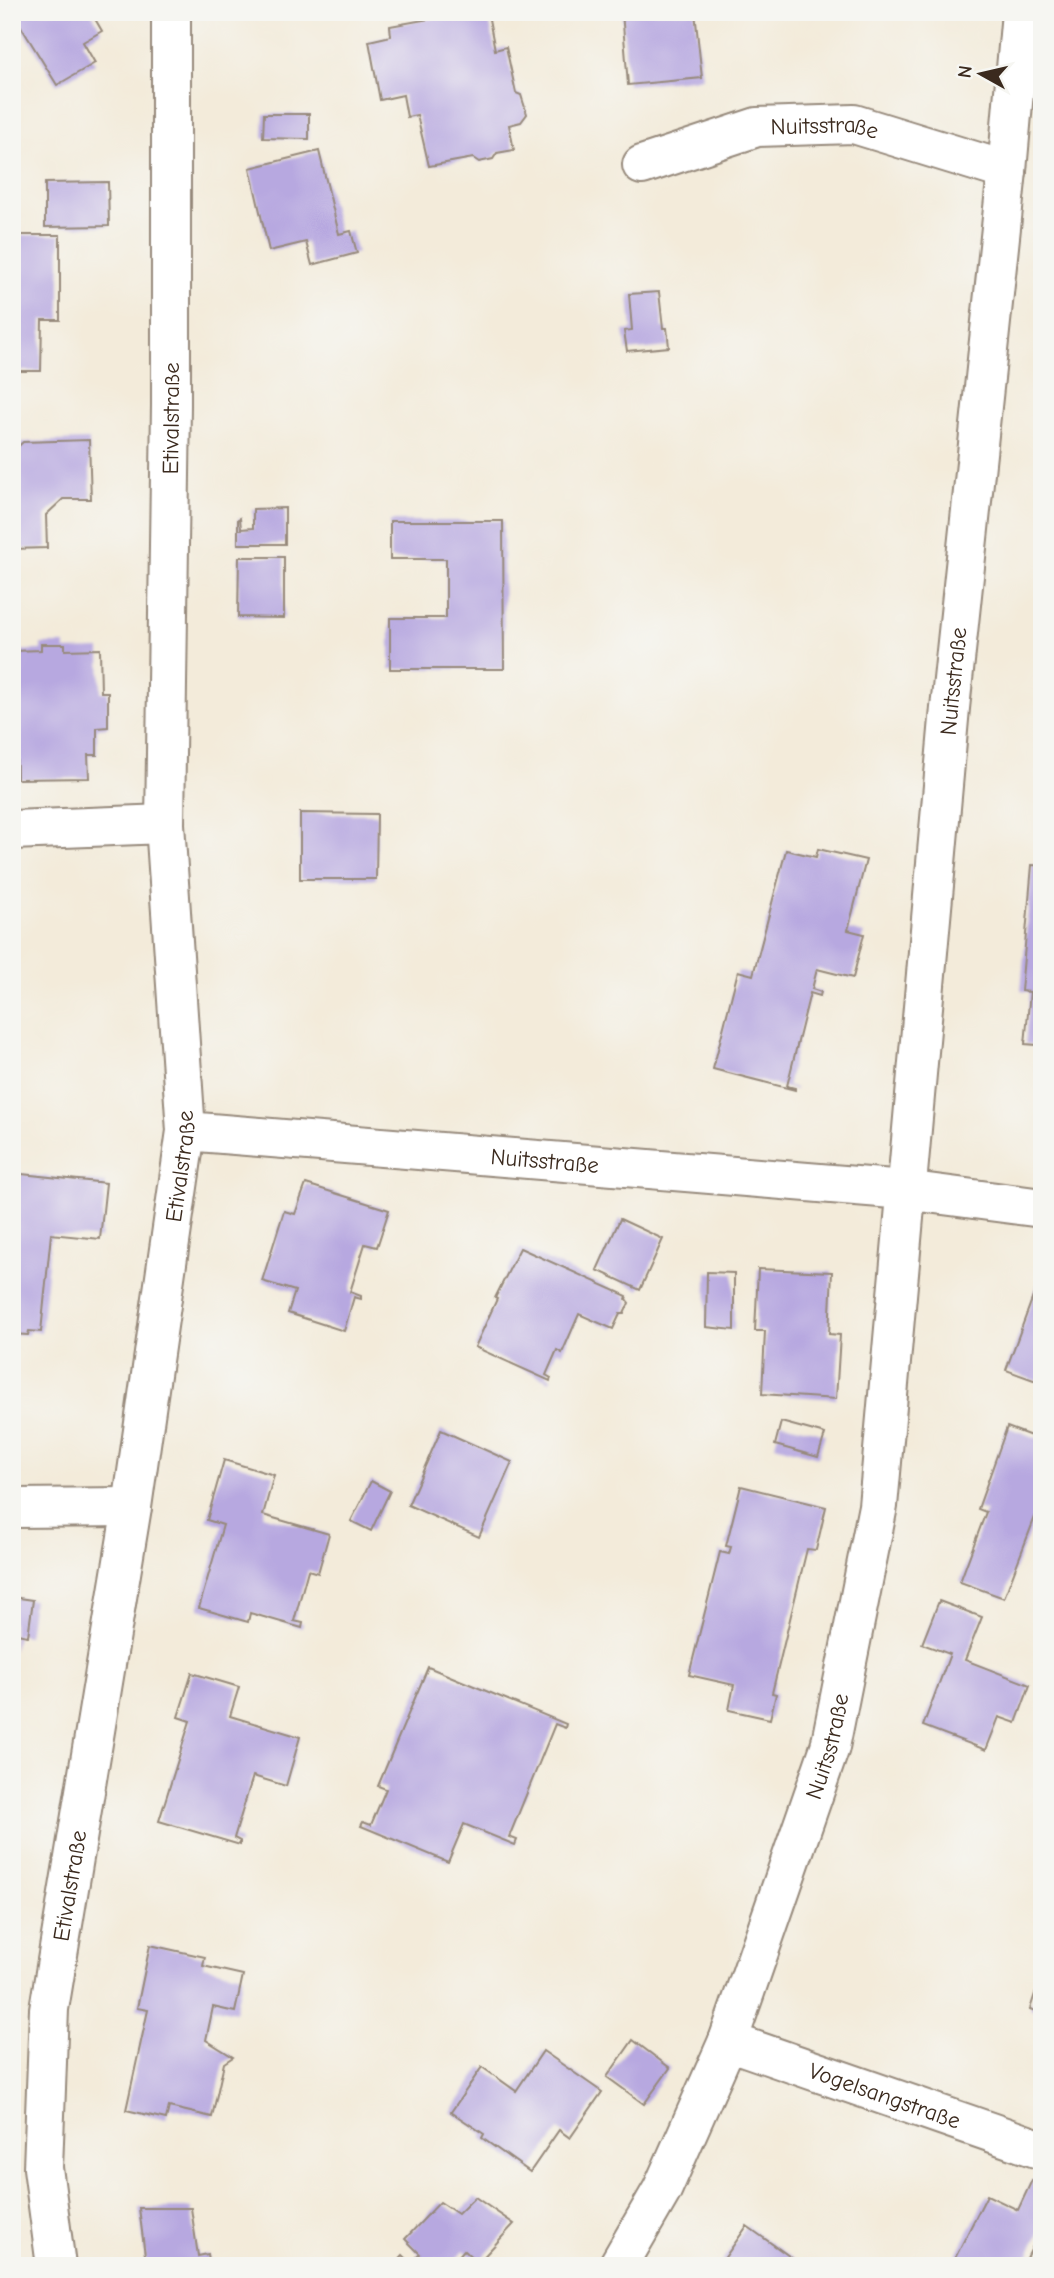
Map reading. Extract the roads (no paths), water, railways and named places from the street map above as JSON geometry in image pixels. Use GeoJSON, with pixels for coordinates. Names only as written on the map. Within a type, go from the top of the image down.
{"type":"FeatureCollection","features":[{"type":"Feature","properties":{"kind":"street","name":"Etivalstraße"},"geometry":{"type":"LineString","coordinates":[[56,2266],[43,2168],[49,2009],[132,1507],[186,1131],[165,824],[171,405],[171,12]]}},
{"type":"Feature","properties":{"kind":"street","name":"Nuitsstraße"},"geometry":{"type":"LineString","coordinates":[[618,2266],[662,2190],[728,2041],[830,1747],[878,1506],[950,708],[1007,170],[1021,12]]}},
{"type":"Feature","properties":{"kind":"street","name":"Nuitsstraße"},"geometry":{"type":"LineString","coordinates":[[642,165],[757,127],[854,124],[1007,170]]}},
{"type":"Feature","properties":{"kind":"street"},"geometry":{"type":"LineString","coordinates":[[12,830],[165,824]]}},
{"type":"Feature","properties":{"kind":"street","name":"Nuitsstraße"},"geometry":{"type":"LineString","coordinates":[[186,1131],[905,1190]]}},
{"type":"Feature","properties":{"kind":"street"},"geometry":{"type":"LineString","coordinates":[[905,1190],[1042,1208]]}},
{"type":"Feature","properties":{"kind":"street"},"geometry":{"type":"LineString","coordinates":[[12,1508],[132,1507]]}},
{"type":"Feature","properties":{"kind":"street","name":"Vogelsangstraße"},"geometry":{"type":"LineString","coordinates":[[728,2041],[1042,2150]]}}]}
